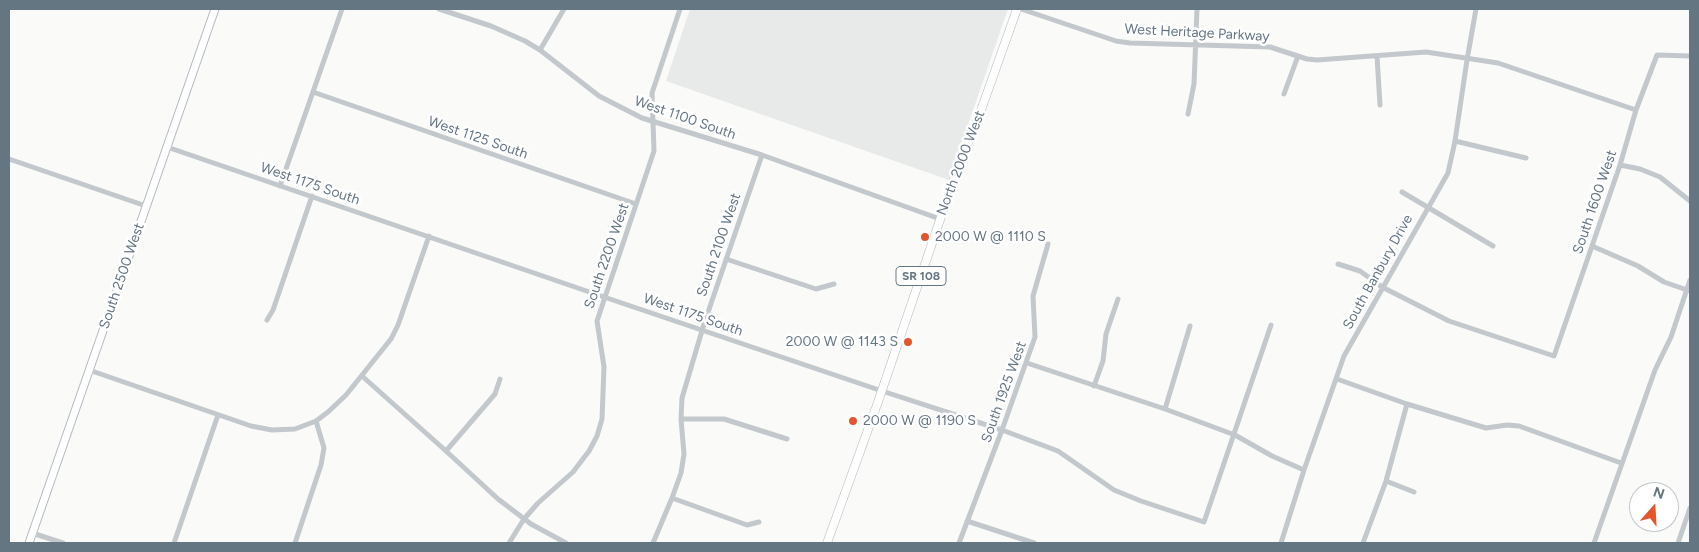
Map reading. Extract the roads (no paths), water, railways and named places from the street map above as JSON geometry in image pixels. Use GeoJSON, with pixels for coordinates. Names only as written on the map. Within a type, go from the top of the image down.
{"type":"FeatureCollection","features":[{"type":"Feature","properties":{"kind":"main road","name":"North 2000 West"},"geometry":{"type":"LineString","coordinates":[[827,543],[882,391],[957,170],[980,113],[1017,9]]}},
{"type":"Feature","properties":{"kind":"street","name":"South 2500 West"},"geometry":{"type":"LineString","coordinates":[[29,543],[215,9]]}},
{"type":"Feature","properties":{"kind":"street"},"geometry":{"type":"LineString","coordinates":[[280,186],[342,9]]}},
{"type":"Feature","properties":{"kind":"street","name":"West 1100 South"},"geometry":{"type":"LineString","coordinates":[[439,9],[491,26],[525,41],[540,50],[599,96],[642,118],[762,155],[940,218]]}},
{"type":"Feature","properties":{"kind":"street"},"geometry":{"type":"LineString","coordinates":[[540,50],[564,9]]}},
{"type":"Feature","properties":{"kind":"street","name":"South 2200 West"},"geometry":{"type":"LineString","coordinates":[[509,543],[524,519],[538,503],[573,472],[589,451],[597,436],[603,411],[604,367],[597,321],[654,151],[652,93],[680,9]]}},
{"type":"Feature","properties":{"kind":"street","name":"West Heritage Parkway"},"geometry":{"type":"LineString","coordinates":[[1021,9],[1116,40],[1137,43],[1270,47],[1318,60],[1426,52],[1466,60],[1498,63],[1636,110]]}},
{"type":"Feature","properties":{"kind":"street"},"geometry":{"type":"LineString","coordinates":[[1188,114],[1194,84],[1197,9]]}},
{"type":"Feature","properties":{"kind":"street","name":"South Banbury Drive"},"geometry":{"type":"LineString","coordinates":[[1281,543],[1304,470],[1344,356],[1448,173],[1455,142],[1466,60],[1476,9]]}},
{"type":"Feature","properties":{"kind":"street","name":"South 1600 West"},"geometry":{"type":"LineString","coordinates":[[1382,287],[1449,322],[1554,356],[1620,165],[1636,110],[1657,55],[1690,56]]}},
{"type":"Feature","properties":{"kind":"street"},"geometry":{"type":"LineString","coordinates":[[1284,94],[1298,56]]}},
{"type":"Feature","properties":{"kind":"street"},"geometry":{"type":"LineString","coordinates":[[1377,56],[1380,105]]}},
{"type":"Feature","properties":{"kind":"street","name":"West 1125 South"},"geometry":{"type":"LineString","coordinates":[[313,92],[636,204]]}},
{"type":"Feature","properties":{"kind":"street"},"geometry":{"type":"LineString","coordinates":[[1455,142],[1526,158]]}},
{"type":"Feature","properties":{"kind":"street","name":"West 1175 South"},"geometry":{"type":"LineString","coordinates":[[167,147],[604,297],[1002,430],[1058,451],[1114,490],[1204,522],[1235,435]]}},
{"type":"Feature","properties":{"kind":"street","name":"South 2100 West"},"geometry":{"type":"LineString","coordinates":[[653,543],[681,474],[684,454],[681,419],[682,398],[702,330],[762,155]]}},
{"type":"Feature","properties":{"kind":"street"},"geometry":{"type":"LineString","coordinates":[[9,159],[146,206]]}},
{"type":"Feature","properties":{"kind":"street"},"geometry":{"type":"LineString","coordinates":[[1620,165],[1640,169],[1660,177],[1690,201]]}},
{"type":"Feature","properties":{"kind":"street"},"geometry":{"type":"LineString","coordinates":[[1402,192],[1493,246]]}},
{"type":"Feature","properties":{"kind":"street"},"geometry":{"type":"LineString","coordinates":[[267,320],[274,310],[312,196]]}},
{"type":"Feature","properties":{"kind":"street"},"geometry":{"type":"LineString","coordinates":[[89,370],[251,426],[272,430],[295,429],[316,421],[328,412],[362,376],[391,339],[398,325],[429,236]]}},
{"type":"Feature","properties":{"kind":"street","name":"South 1925 West"},"geometry":{"type":"LineString","coordinates":[[959,543],[1035,337],[1033,296],[1048,244]]}},
{"type":"Feature","properties":{"kind":"street"},"geometry":{"type":"LineString","coordinates":[[1592,246],[1638,266],[1664,282],[1688,291]]}},
{"type":"Feature","properties":{"kind":"street"},"geometry":{"type":"LineString","coordinates":[[726,259],[816,289],[834,284]]}},
{"type":"Feature","properties":{"kind":"street"},"geometry":{"type":"LineString","coordinates":[[1338,264],[1360,272],[1382,287]]}},
{"type":"Feature","properties":{"kind":"street"},"geometry":{"type":"LineString","coordinates":[[1594,543],[1654,370],[1671,337],[1688,291],[1690,280]]}},
{"type":"Feature","properties":{"kind":"street"},"geometry":{"type":"LineString","coordinates":[[1094,386],[1102,361],[1106,334],[1118,298]]}},
{"type":"Feature","properties":{"kind":"street"},"geometry":{"type":"LineString","coordinates":[[1235,435],[1271,325]]}},
{"type":"Feature","properties":{"kind":"street"},"geometry":{"type":"LineString","coordinates":[[1165,409],[1190,326]]}},
{"type":"Feature","properties":{"kind":"street"},"geometry":{"type":"LineString","coordinates":[[1027,363],[1165,409],[1235,435],[1272,456],[1304,470]]}},
{"type":"Feature","properties":{"kind":"street"},"geometry":{"type":"LineString","coordinates":[[362,376],[498,499],[524,519],[566,543]]}},
{"type":"Feature","properties":{"kind":"street"},"geometry":{"type":"LineString","coordinates":[[446,451],[495,394],[500,379]]}},
{"type":"Feature","properties":{"kind":"street"},"geometry":{"type":"LineString","coordinates":[[1337,379],[1407,404],[1486,428],[1507,425],[1519,426],[1621,463]]}},
{"type":"Feature","properties":{"kind":"street"},"geometry":{"type":"LineString","coordinates":[[1363,543],[1386,481],[1407,404]]}},
{"type":"Feature","properties":{"kind":"street"},"geometry":{"type":"LineString","coordinates":[[174,543],[218,415]]}},
{"type":"Feature","properties":{"kind":"street"},"geometry":{"type":"LineString","coordinates":[[681,419],[724,419],[787,439]]}},
{"type":"Feature","properties":{"kind":"street"},"geometry":{"type":"LineString","coordinates":[[295,543],[317,477],[324,448],[316,421]]}},
{"type":"Feature","properties":{"kind":"street"},"geometry":{"type":"LineString","coordinates":[[1386,481],[1414,492]]}},
{"type":"Feature","properties":{"kind":"street"},"geometry":{"type":"LineString","coordinates":[[672,498],[747,526],[759,522]]}},
{"type":"Feature","properties":{"kind":"street"},"geometry":{"type":"LineString","coordinates":[[1678,543],[1690,508]]}},
{"type":"Feature","properties":{"kind":"street"},"geometry":{"type":"LineString","coordinates":[[967,521],[1034,543]]}},
{"type":"Feature","properties":{"kind":"street"},"geometry":{"type":"LineString","coordinates":[[32,533],[63,543]]}},
{"type":"Feature","properties":{"kind":"place","name":"2000 W @ 1110 S"},"geometry":{"type":"Point","coordinates":[925,237]}},
{"type":"Feature","properties":{"kind":"place","name":"2000 W @ 1143 S"},"geometry":{"type":"Point","coordinates":[908,342]}},
{"type":"Feature","properties":{"kind":"place","name":"2000 W @ 1190 S"},"geometry":{"type":"Point","coordinates":[853,421]}}]}
